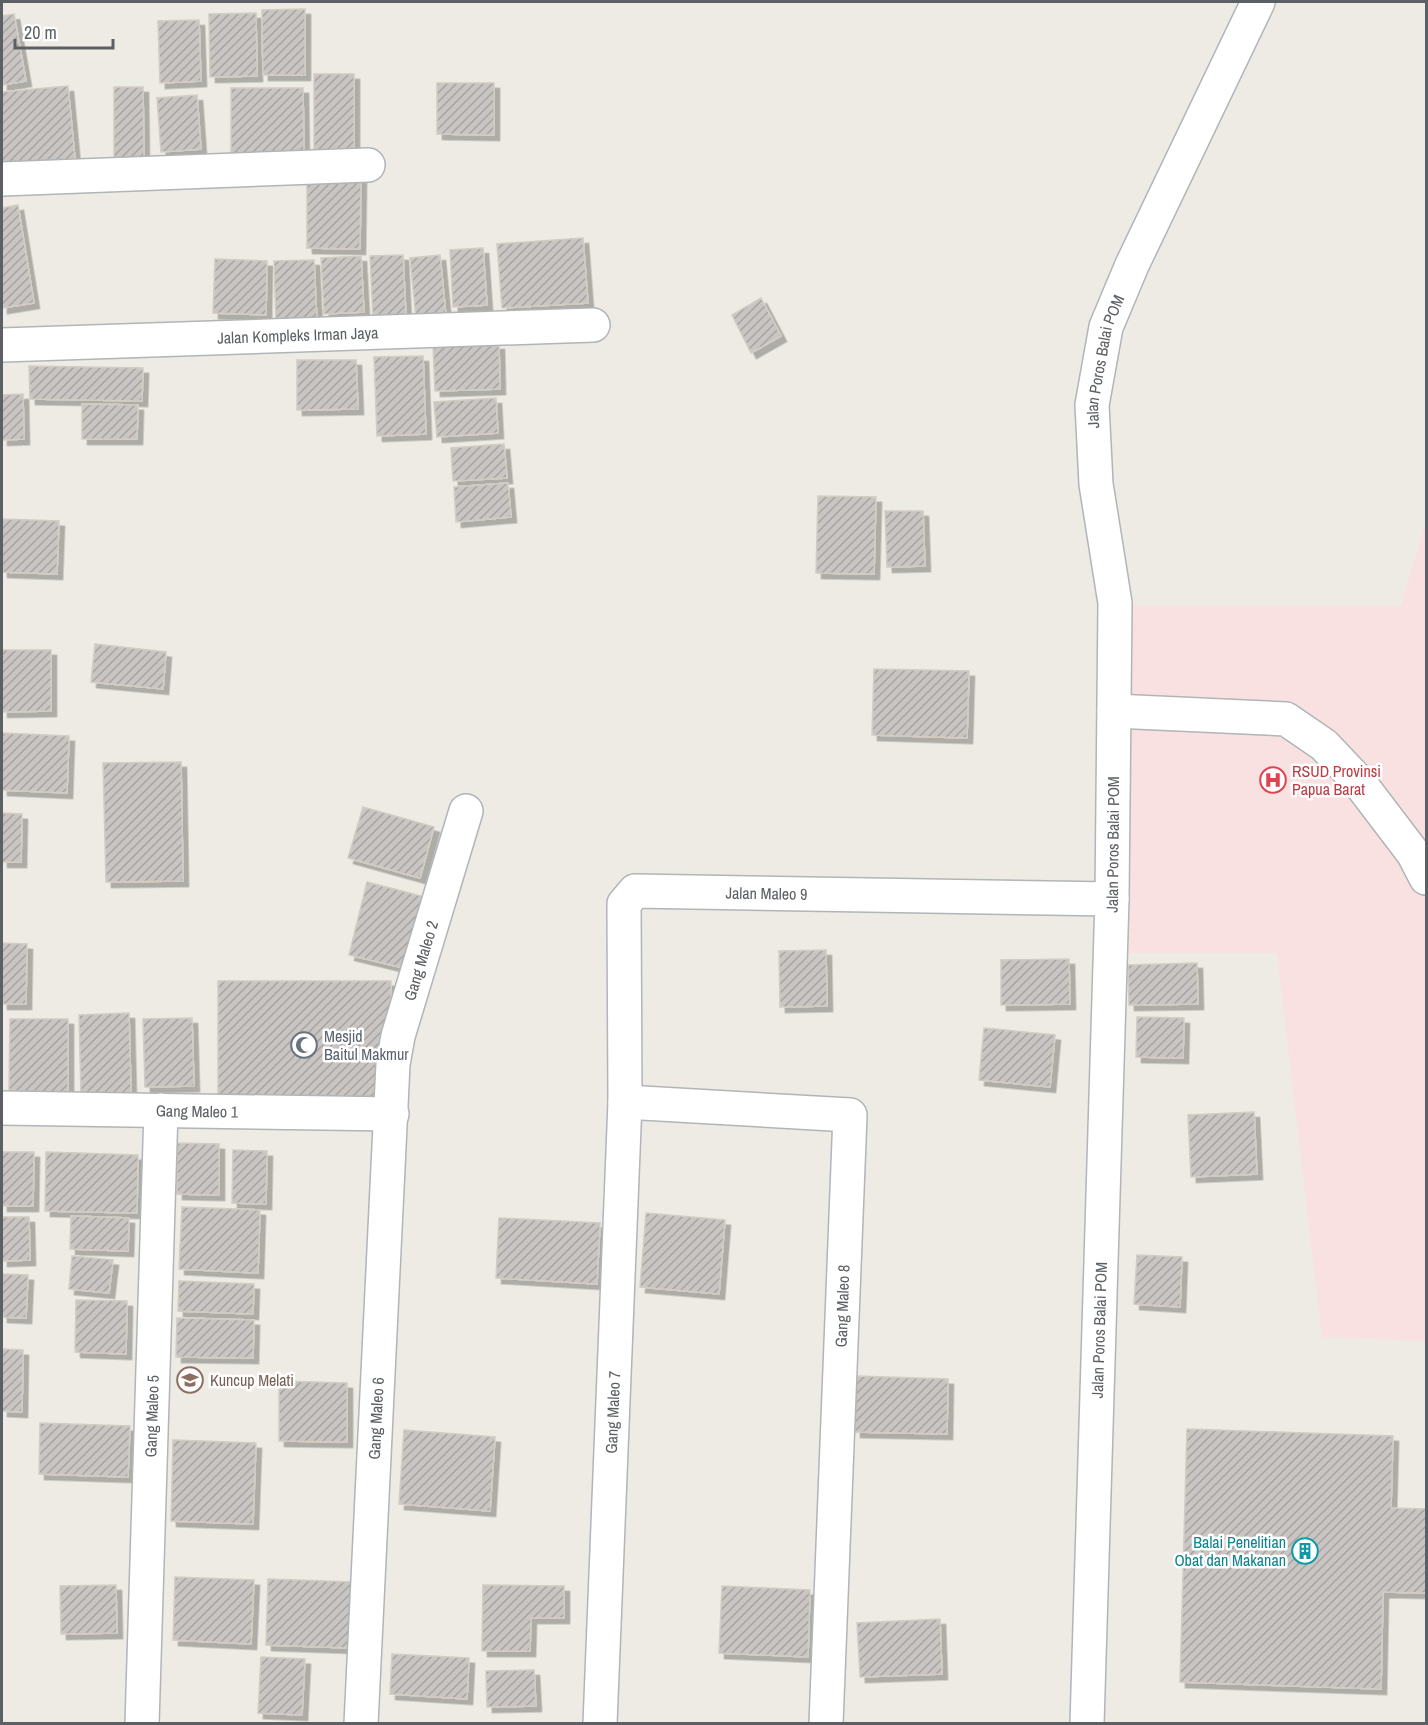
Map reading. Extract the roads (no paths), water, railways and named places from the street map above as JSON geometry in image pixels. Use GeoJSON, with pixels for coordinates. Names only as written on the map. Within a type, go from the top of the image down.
{"type":"FeatureCollection","features":[{"type":"Feature","properties":{"kind":"street","name":"Jalan Poros Balai POM"},"geometry":{"type":"LineString","coordinates":[[1087,1724],[1112,898],[1115,603],[1096,484],[1092,405],[1106,327],[1132,265],[1258,2]]}},
{"type":"Feature","properties":{"kind":"street"},"geometry":{"type":"LineString","coordinates":[[2,179],[368,165]]}},
{"type":"Feature","properties":{"kind":"street","name":"Jalan Kompleks Irman Jaya"},"geometry":{"type":"LineString","coordinates":[[2,345],[593,325]]}},
{"type":"Feature","properties":{"kind":"street"},"geometry":{"type":"LineString","coordinates":[[1114,711],[1286,719],[1324,745],[1359,782],[1413,853],[1426,878]]}},
{"type":"Feature","properties":{"kind":"street","name":"Gang Maleo 2"},"geometry":{"type":"LineString","coordinates":[[392,1114],[395,1048],[466,811]]}},
{"type":"Feature","properties":{"kind":"street","name":"Jalan Maleo 9"},"geometry":{"type":"LineString","coordinates":[[625,1102],[624,904],[635,891],[1112,898]]}},
{"type":"Feature","properties":{"kind":"street","name":"Gang Maleo 7"},"geometry":{"type":"LineString","coordinates":[[600,1724],[625,1102]]}},
{"type":"Feature","properties":{"kind":"street","name":"Gang Maleo 8"},"geometry":{"type":"LineString","coordinates":[[625,1102],[850,1115],[826,1724]]}},
{"type":"Feature","properties":{"kind":"street","name":"Gang Maleo 1"},"geometry":{"type":"LineString","coordinates":[[2,1108],[392,1114]]}},
{"type":"Feature","properties":{"kind":"street","name":"Gang Maleo 5"},"geometry":{"type":"LineString","coordinates":[[142,1724],[161,1110]]}},
{"type":"Feature","properties":{"kind":"street","name":"Gang Maleo 6"},"geometry":{"type":"LineString","coordinates":[[361,1724],[392,1114]]}},
{"type":"Feature","properties":{"kind":"place","name":"RSUD Provinsi Papua Barat"},"geometry":{"type":"Point","coordinates":[1273,780]}},
{"type":"Feature","properties":{"kind":"place","name":"Mesjid Baitul Makmur"},"geometry":{"type":"Point","coordinates":[304,1045]}},
{"type":"Feature","properties":{"kind":"place","name":"Kuncup Melati"},"geometry":{"type":"Point","coordinates":[190,1380]}},
{"type":"Feature","properties":{"kind":"place","name":"Balai Penelitian Obat dan Makanan"},"geometry":{"type":"Point","coordinates":[1305,1551]}}]}
